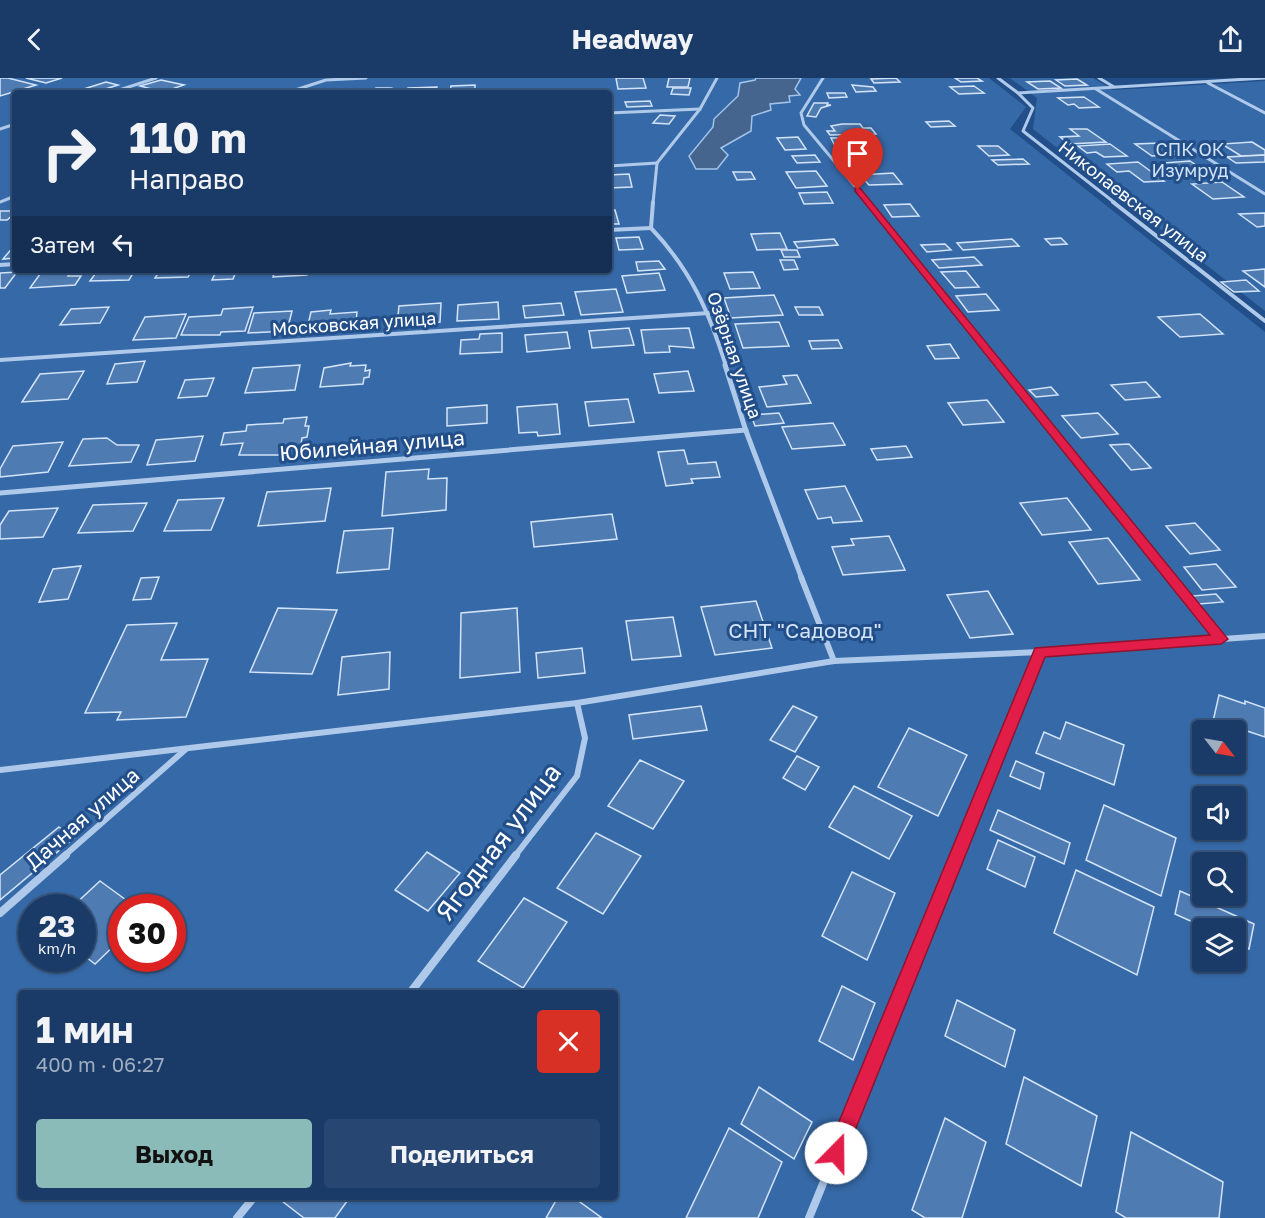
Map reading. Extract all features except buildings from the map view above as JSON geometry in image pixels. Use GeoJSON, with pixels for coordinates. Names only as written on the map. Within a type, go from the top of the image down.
{"type":"FeatureCollection","features":[{"type":"Feature","properties":{"kind":"street"},"geometry":{"type":"LineString","coordinates":[[119,90],[156,78]]}},
{"type":"Feature","properties":{"kind":"street"},"geometry":{"type":"LineString","coordinates":[[294,90],[317,81],[366,78]]}},
{"type":"Feature","properties":{"kind":"street"},"geometry":{"type":"LineString","coordinates":[[612,230],[651,228],[657,163],[700,109],[717,78]]}},
{"type":"Feature","properties":{"kind":"street"},"geometry":{"type":"LineString","coordinates":[[823,78],[801,113],[804,125],[1221,639]]}},
{"type":"Feature","properties":{"kind":"street","name":"Николаевская улица"},"geometry":{"type":"LineString","coordinates":[[998,78],[1033,108],[1023,131],[1265,321]]}},
{"type":"Feature","properties":{"kind":"street"},"geometry":{"type":"LineString","coordinates":[[1099,78],[1115,88]]}},
{"type":"Feature","properties":{"kind":"street"},"geometry":{"type":"LineString","coordinates":[[1191,78],[1200,83]]}},
{"type":"Feature","properties":{"kind":"street"},"geometry":{"type":"LineString","coordinates":[[1018,93],[1265,78]]}},
{"type":"Feature","properties":{"kind":"street"},"geometry":{"type":"LineString","coordinates":[[1208,82],[1265,113]]}},
{"type":"Feature","properties":{"kind":"street"},"geometry":{"type":"LineString","coordinates":[[1096,88],[1265,194]]}},
{"type":"Feature","properties":{"kind":"street"},"geometry":{"type":"LineString","coordinates":[[612,113],[700,109]]}},
{"type":"Feature","properties":{"kind":"street"},"geometry":{"type":"LineString","coordinates":[[612,166],[657,163]]}},
{"type":"Feature","properties":{"kind":"street","name":"Озёрная улица"},"geometry":{"type":"LineString","coordinates":[[651,228],[668,244],[693,278],[709,313],[746,430],[834,661]]}},
{"type":"Feature","properties":{"kind":"street","name":"Московская улица"},"geometry":{"type":"LineString","coordinates":[[0,360],[709,313]]}},
{"type":"Feature","properties":{"kind":"street","name":"Юбилейная улица"},"geometry":{"type":"LineString","coordinates":[[0,493],[746,430]]}},
{"type":"Feature","properties":{"kind":"street"},"geometry":{"type":"LineString","coordinates":[[0,770],[577,703],[834,661],[1040,652],[1265,636]]}},
{"type":"Feature","properties":{"kind":"street"},"geometry":{"type":"LineString","coordinates":[[809,1218],[1040,652]]}},
{"type":"Feature","properties":{"kind":"street","name":"Ягодная улица"},"geometry":{"type":"LineString","coordinates":[[412,990],[577,776],[585,738],[577,703]]}},
{"type":"Feature","properties":{"kind":"street","name":"Дачная улица"},"geometry":{"type":"LineString","coordinates":[[0,913],[187,749]]}},
{"type":"Feature","properties":{"kind":"street"},"geometry":{"type":"LineString","coordinates":[[237,1218],[252,1200]]}},
{"type":"Feature","properties":{"kind":"green space","name":"СНТ \"Садовод\""},"geometry":{"type":"Polygon","coordinates":[[[0,78],[989,78],[1026,107],[1010,129],[1265,332],[1265,1218],[0,1218],[0,78]]]}},
{"type":"Feature","properties":{"kind":"green space","name":"СПК ОК Изумруд"},"geometry":{"type":"Polygon","coordinates":[[[1010,78],[1093,78],[1113,90],[1265,81],[1265,311],[1033,129],[1037,98],[1010,78]]]}},
{"type":"Feature","properties":{"kind":"shaded area"},"geometry":{"type":"Polygon","coordinates":[[[756,78],[801,78],[795,89],[800,95],[789,96],[790,102],[770,104],[771,110],[752,116],[751,131],[721,148],[728,155],[717,169],[696,169],[689,156],[713,127],[714,119],[738,96],[740,83],[756,78]]]}},
{"type":"Feature","properties":{"kind":"route"},"geometry":{"type":"LineString","coordinates":[[836,1153],[1040,652],[1221,639],[858,190]]}}]}
